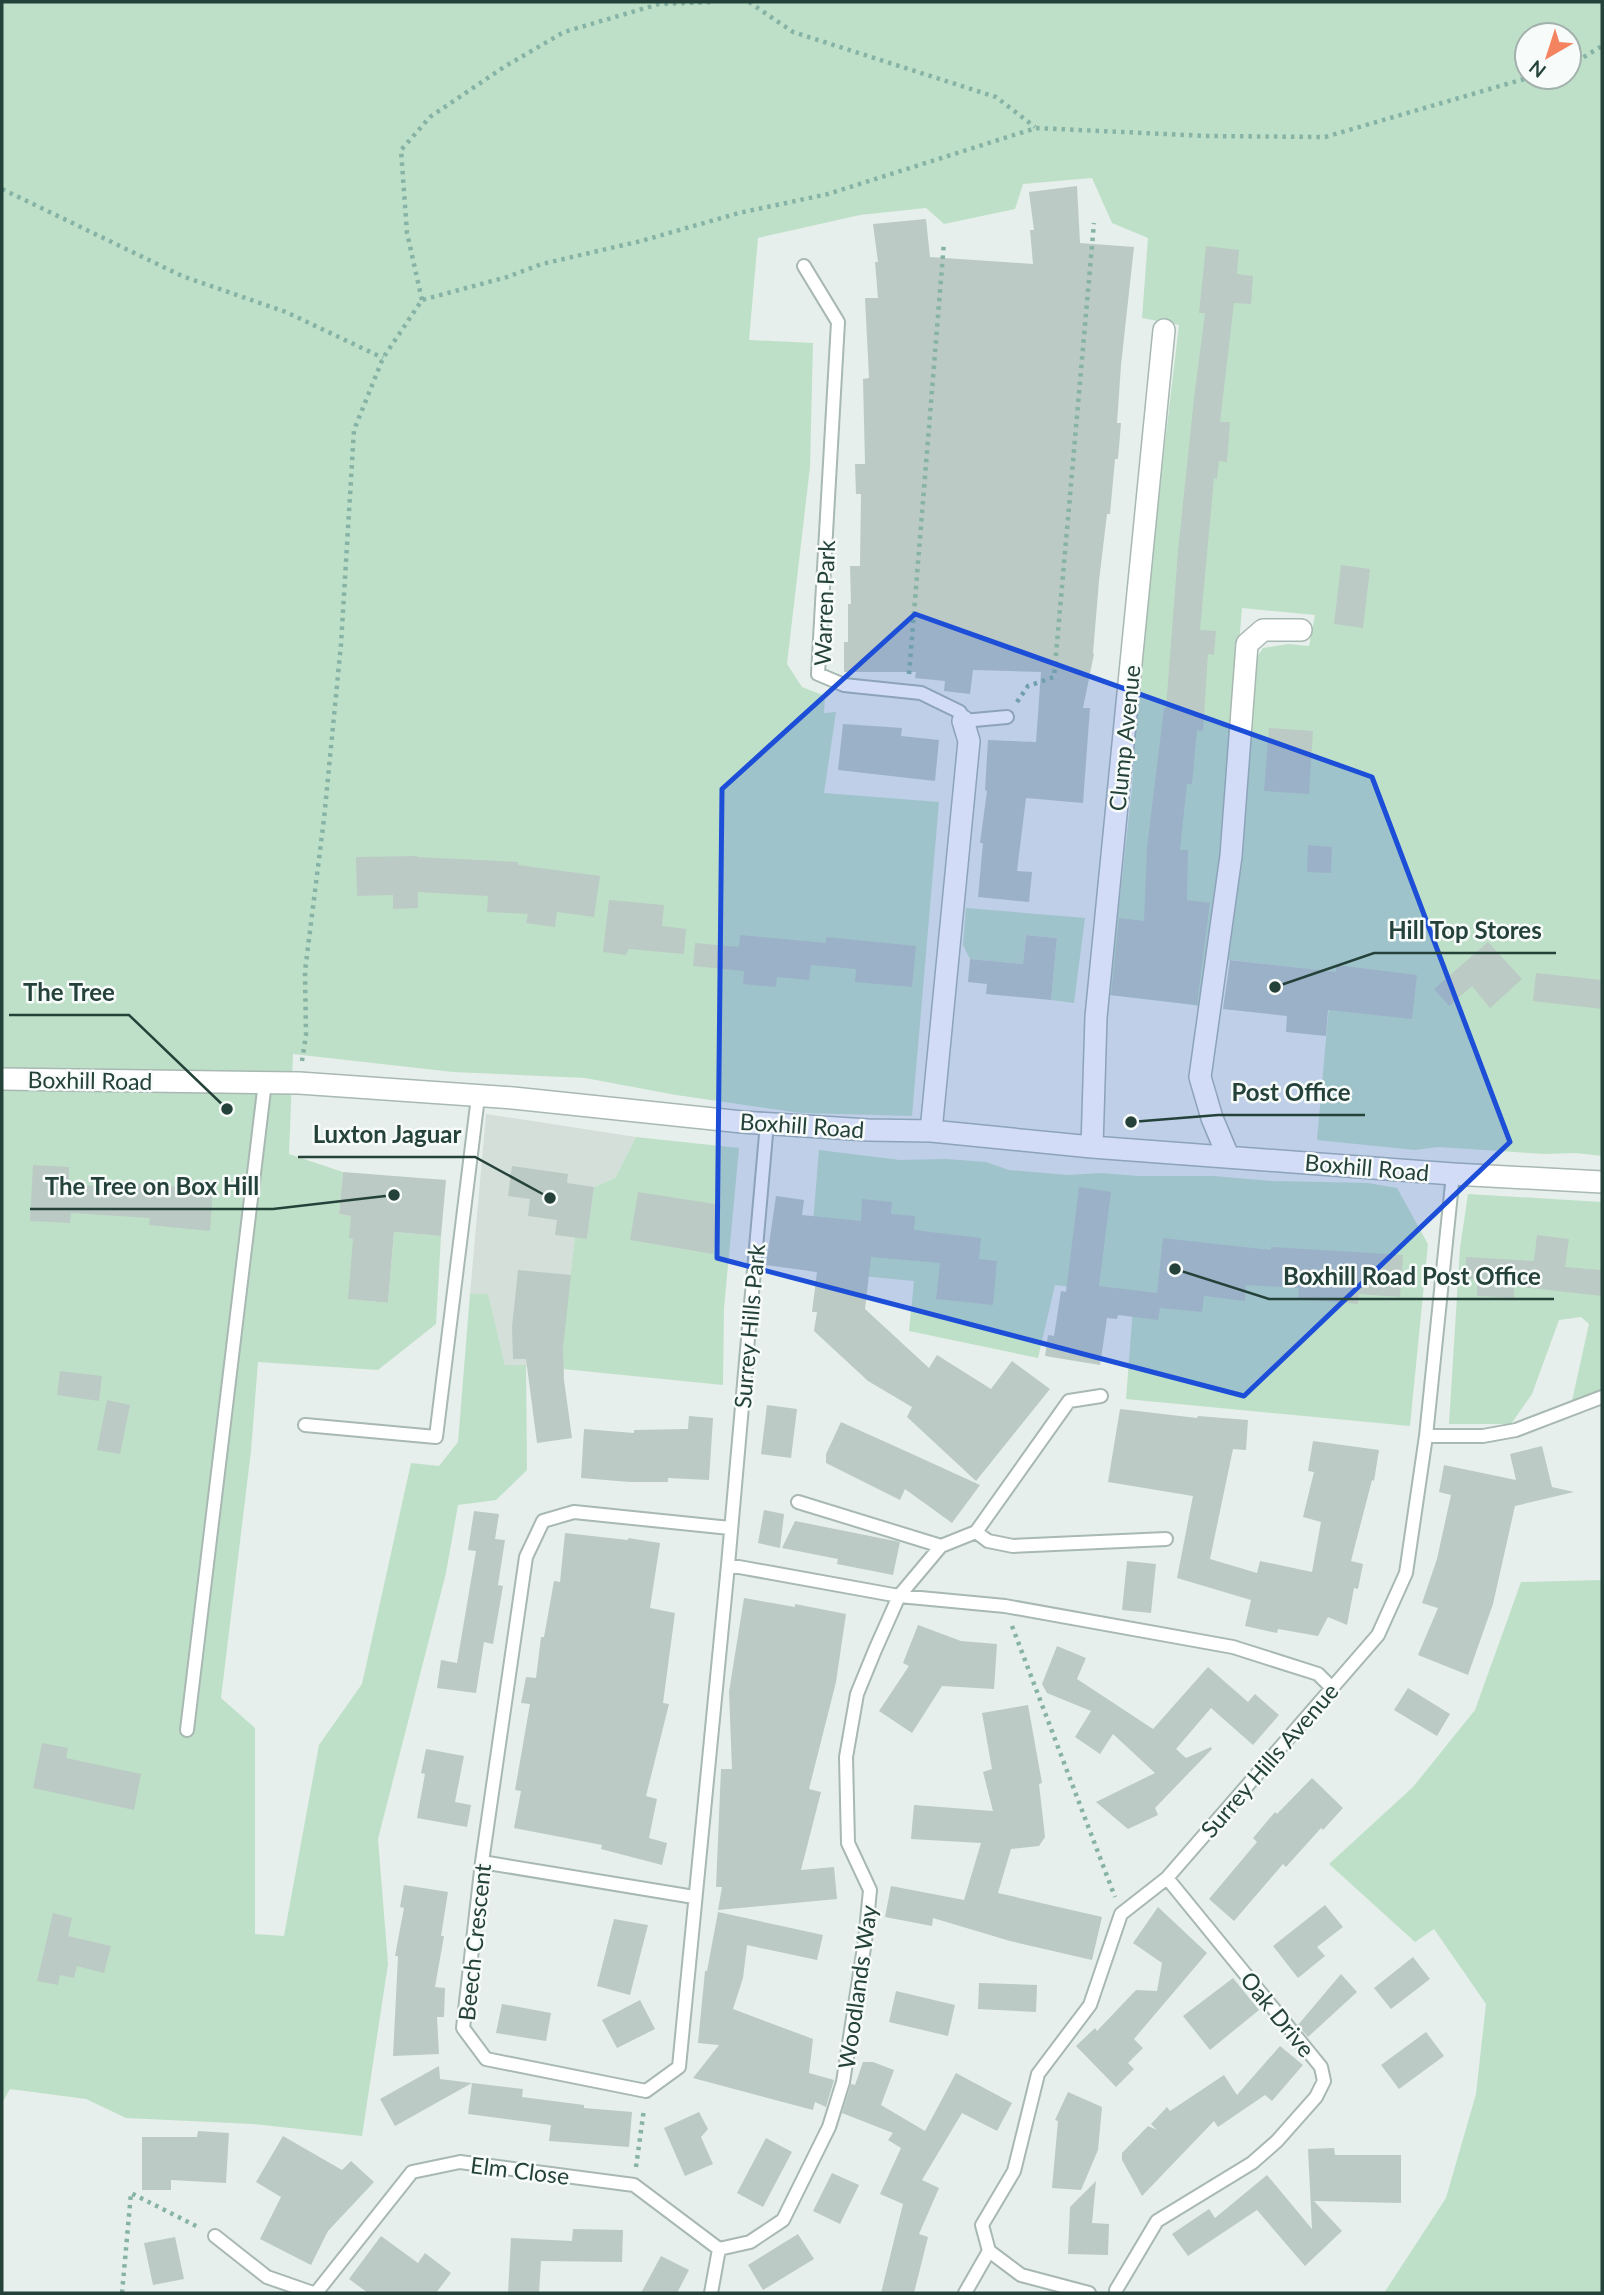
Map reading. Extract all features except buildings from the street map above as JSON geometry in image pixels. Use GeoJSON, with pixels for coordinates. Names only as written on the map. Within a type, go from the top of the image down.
{"type":"FeatureCollection","features":[{"type":"Feature","properties":{"kind":"street","name":"Clump Avenue"},"geometry":{"type":"LineString","coordinates":[[1091,1147],[1096,1017],[1164,330]]}},
{"type":"Feature","properties":{"kind":"street"},"geometry":{"type":"LineString","coordinates":[[1228,1156],[1212,1118],[1200,1077],[1231,856],[1247,644],[1264,629],[1301,630]]}},
{"type":"Feature","properties":{"kind":"street"},"geometry":{"type":"LineString","coordinates":[[931,1130],[969,741],[963,721]]}},
{"type":"Feature","properties":{"kind":"street","name":"Boxhill Road"},"geometry":{"type":"LineString","coordinates":[[2,1079],[299,1083],[513,1098],[767,1123],[931,1130],[1091,1147],[1453,1174],[1602,1182]]}},
{"type":"Feature","properties":{"kind":"lane","name":"Warren Park"},"geometry":{"type":"LineString","coordinates":[[804,266],[838,322],[818,674],[844,685],[921,693],[960,712],[963,721]]}},
{"type":"Feature","properties":{"kind":"lane"},"geometry":{"type":"LineString","coordinates":[[963,721],[1007,717]]}},
{"type":"Feature","properties":{"kind":"lane"},"geometry":{"type":"LineString","coordinates":[[187,1730],[265,1082]]}},
{"type":"Feature","properties":{"kind":"lane"},"geometry":{"type":"LineString","coordinates":[[304,1425],[436,1437],[478,1097]]}},
{"type":"Feature","properties":{"kind":"lane","name":"Surrey Hills Park"},"geometry":{"type":"LineString","coordinates":[[730,1528],[767,1123]]}},
{"type":"Feature","properties":{"kind":"lane","name":"Surrey Hills Avenue"},"geometry":{"type":"LineString","coordinates":[[1121,1914],[1167,1878],[1378,1635],[1406,1573],[1426,1436],[1453,1174]]}},
{"type":"Feature","properties":{"kind":"lane"},"geometry":{"type":"LineString","coordinates":[[799,1502],[941,1546],[976,1532],[1069,1401],[1101,1396]]}},
{"type":"Feature","properties":{"kind":"lane"},"geometry":{"type":"LineString","coordinates":[[1426,1436],[1483,1436],[1516,1430],[1602,1397]]}},
{"type":"Feature","properties":{"kind":"lane","name":"Beech Crescent"},"geometry":{"type":"LineString","coordinates":[[646,2091],[486,2059],[463,2028],[482,1862],[526,1557],[543,1521],[574,1512],[730,1528]]}},
{"type":"Feature","properties":{"kind":"lane"},"geometry":{"type":"LineString","coordinates":[[646,2091],[679,2067],[730,1528]]}},
{"type":"Feature","properties":{"kind":"lane"},"geometry":{"type":"LineString","coordinates":[[976,1532],[988,1541],[1013,1546],[1166,1539]]}},
{"type":"Feature","properties":{"kind":"lane","name":"Woodlands Way"},"geometry":{"type":"LineString","coordinates":[[719,2249],[750,2242],[783,2220],[830,2127],[843,2082],[865,1941],[870,1890],[849,1843],[846,1757],[857,1694],[899,1596],[941,1546]]}},
{"type":"Feature","properties":{"kind":"lane"},"geometry":{"type":"LineString","coordinates":[[728,1565],[899,1596],[1005,1606],[1233,1647],[1318,1674],[1331,1686]]}},
{"type":"Feature","properties":{"kind":"lane"},"geometry":{"type":"LineString","coordinates":[[482,1862],[694,1897]]}},
{"type":"Feature","properties":{"kind":"lane","name":"Oak Drive"},"geometry":{"type":"LineString","coordinates":[[1119,2292],[1157,2221],[1252,2163],[1277,2141],[1316,2097],[1324,2081],[1321,2067],[1167,1878]]}},
{"type":"Feature","properties":{"kind":"lane"},"geometry":{"type":"LineString","coordinates":[[1119,2292],[1090,2293],[1021,2275],[989,2251],[982,2225],[1014,2171],[1038,2074],[1090,2006],[1121,1914]]}},
{"type":"Feature","properties":{"kind":"lane","name":"Elm Close"},"geometry":{"type":"LineString","coordinates":[[215,2236],[267,2277],[314,2293],[412,2172],[460,2161],[634,2185],[719,2249]]}},
{"type":"Feature","properties":{"kind":"lane"},"geometry":{"type":"LineString","coordinates":[[711,2293],[719,2249]]}},
{"type":"Feature","properties":{"kind":"lane"},"geometry":{"type":"LineString","coordinates":[[965,2293],[989,2251]]}},
{"type":"Feature","properties":{"kind":"path"},"geometry":{"type":"LineString","coordinates":[[422,300],[407,233],[401,150],[430,117],[564,32],[659,4],[712,2]]}},
{"type":"Feature","properties":{"kind":"path"},"geometry":{"type":"LineString","coordinates":[[749,2],[793,32],[996,97],[1036,128]]}},
{"type":"Feature","properties":{"kind":"path"},"geometry":{"type":"LineString","coordinates":[[1583,58],[1602,46]]}},
{"type":"Feature","properties":{"kind":"path"},"geometry":{"type":"LineString","coordinates":[[299,1083],[306,1035],[305,971],[324,819],[341,644],[354,430],[383,358],[422,300],[507,277],[542,264],[641,241],[739,213],[828,194],[1036,128],[1208,136],[1325,137],[1513,82]]}},
{"type":"Feature","properties":{"kind":"path"},"geometry":{"type":"LineString","coordinates":[[2,189],[182,276],[286,312],[383,358]]}},
{"type":"Feature","properties":{"kind":"path"},"geometry":{"type":"LineString","coordinates":[[1007,717],[1028,687],[1054,677],[1094,223]]}},
{"type":"Feature","properties":{"kind":"path"},"geometry":{"type":"LineString","coordinates":[[908,692],[944,243]]}},
{"type":"Feature","properties":{"kind":"path"},"geometry":{"type":"LineString","coordinates":[[1005,1606],[1121,1914]]}},
{"type":"Feature","properties":{"kind":"path"},"geometry":{"type":"LineString","coordinates":[[634,2185],[646,2091]]}},
{"type":"Feature","properties":{"kind":"path"},"geometry":{"type":"LineString","coordinates":[[121,2293],[131,2193],[215,2236]]}},
{"type":"Feature","properties":{"kind":"highlighted area"},"geometry":{"type":"Polygon","coordinates":[[[915,614],[1372,777],[1510,1142],[1244,1396],[717,1258],[722,789],[915,614]]]}},
{"type":"Feature","properties":{"kind":"shaded area"},"geometry":{"type":"Polygon","coordinates":[[[486,1114],[636,1137],[615,1178],[594,1187],[587,1239],[575,1238],[563,1338],[563,1369],[505,1365],[488,1295],[470,1294],[486,1114]]]}},
{"type":"Feature","properties":{"kind":"green space"},"geometry":{"type":"Polygon","coordinates":[[[2,2],[1602,2],[1602,1156],[1438,1147],[1415,1150],[1317,1140],[1332,972],[1223,959],[1229,951],[1238,882],[1255,660],[1263,648],[1288,644],[1309,646],[1315,615],[1242,608],[1222,845],[1202,1008],[1109,995],[1132,788],[1141,644],[1179,325],[1142,318],[1148,238],[1112,223],[1092,178],[1023,184],[1015,209],[944,224],[926,208],[860,215],[758,238],[749,340],[813,343],[810,467],[787,664],[802,687],[825,696],[824,713],[836,712],[824,793],[939,802],[912,1116],[801,1113],[676,1095],[585,1078],[453,1072],[293,1054],[289,1154],[343,1172],[339,1214],[351,1216],[350,1238],[367,1240],[349,1299],[388,1303],[394,1232],[441,1236],[436,1324],[378,1370],[258,1362],[251,1451],[221,1698],[255,1728],[255,1934],[284,1936],[319,1745],[362,1684],[411,1463],[439,1466],[458,1442],[470,1294],[488,1294],[505,1365],[526,1365],[527,1470],[496,1500],[458,1505],[446,1573],[378,1839],[388,1964],[362,2136],[253,2124],[126,2118],[86,2099],[10,2089],[2,2103],[2,2]]]}},
{"type":"Feature","properties":{"kind":"green space"},"geometry":{"type":"Polygon","coordinates":[[[966,908],[1085,918],[1074,1003],[1051,1000],[1057,938],[1026,935],[1023,964],[970,959],[963,945],[966,908]]]}},
{"type":"Feature","properties":{"kind":"green space"},"geometry":{"type":"Polygon","coordinates":[[[636,1137],[739,1148],[724,1308],[723,1385],[563,1369],[563,1338],[575,1237],[587,1239],[594,1187],[615,1178],[636,1137]]]}},
{"type":"Feature","properties":{"kind":"green space"},"geometry":{"type":"Polygon","coordinates":[[[819,1150],[900,1160],[986,1162],[1009,1170],[1067,1175],[1100,1173],[1213,1176],[1272,1181],[1368,1183],[1397,1188],[1428,1244],[1410,1426],[1126,1399],[1134,1295],[1055,1285],[1038,1358],[909,1331],[914,1281],[809,1271],[819,1150]]]}},
{"type":"Feature","properties":{"kind":"green space"},"geometry":{"type":"Polygon","coordinates":[[[1468,1194],[1602,1202],[1602,1394],[1571,1405],[1589,1324],[1581,1317],[1559,1320],[1532,1394],[1511,1424],[1449,1424],[1460,1248],[1468,1194]]]}},
{"type":"Feature","properties":{"kind":"green space"},"geometry":{"type":"Polygon","coordinates":[[[1602,1580],[1602,2293],[1384,2293],[1446,2198],[1476,2094],[1486,2004],[1434,1929],[1415,1942],[1329,1864],[1413,1787],[1475,1710],[1521,1582],[1602,1580]]]}},
{"type":"Feature","properties":{"kind":"place","name":"Hill Top Stores"},"geometry":{"type":"Point","coordinates":[1275,987]}},
{"type":"Feature","properties":{"kind":"place","name":"The Tree"},"geometry":{"type":"Point","coordinates":[227,1109]}},
{"type":"Feature","properties":{"kind":"place","name":"Post Office"},"geometry":{"type":"Point","coordinates":[1131,1122]}},
{"type":"Feature","properties":{"kind":"place","name":"The Tree on Box Hill"},"geometry":{"type":"Point","coordinates":[394,1195]}},
{"type":"Feature","properties":{"kind":"place","name":"Luxton Jaguar"},"geometry":{"type":"Point","coordinates":[550,1198]}},
{"type":"Feature","properties":{"kind":"place","name":"Boxhill Road Post Office"},"geometry":{"type":"Point","coordinates":[1175,1269]}}]}
